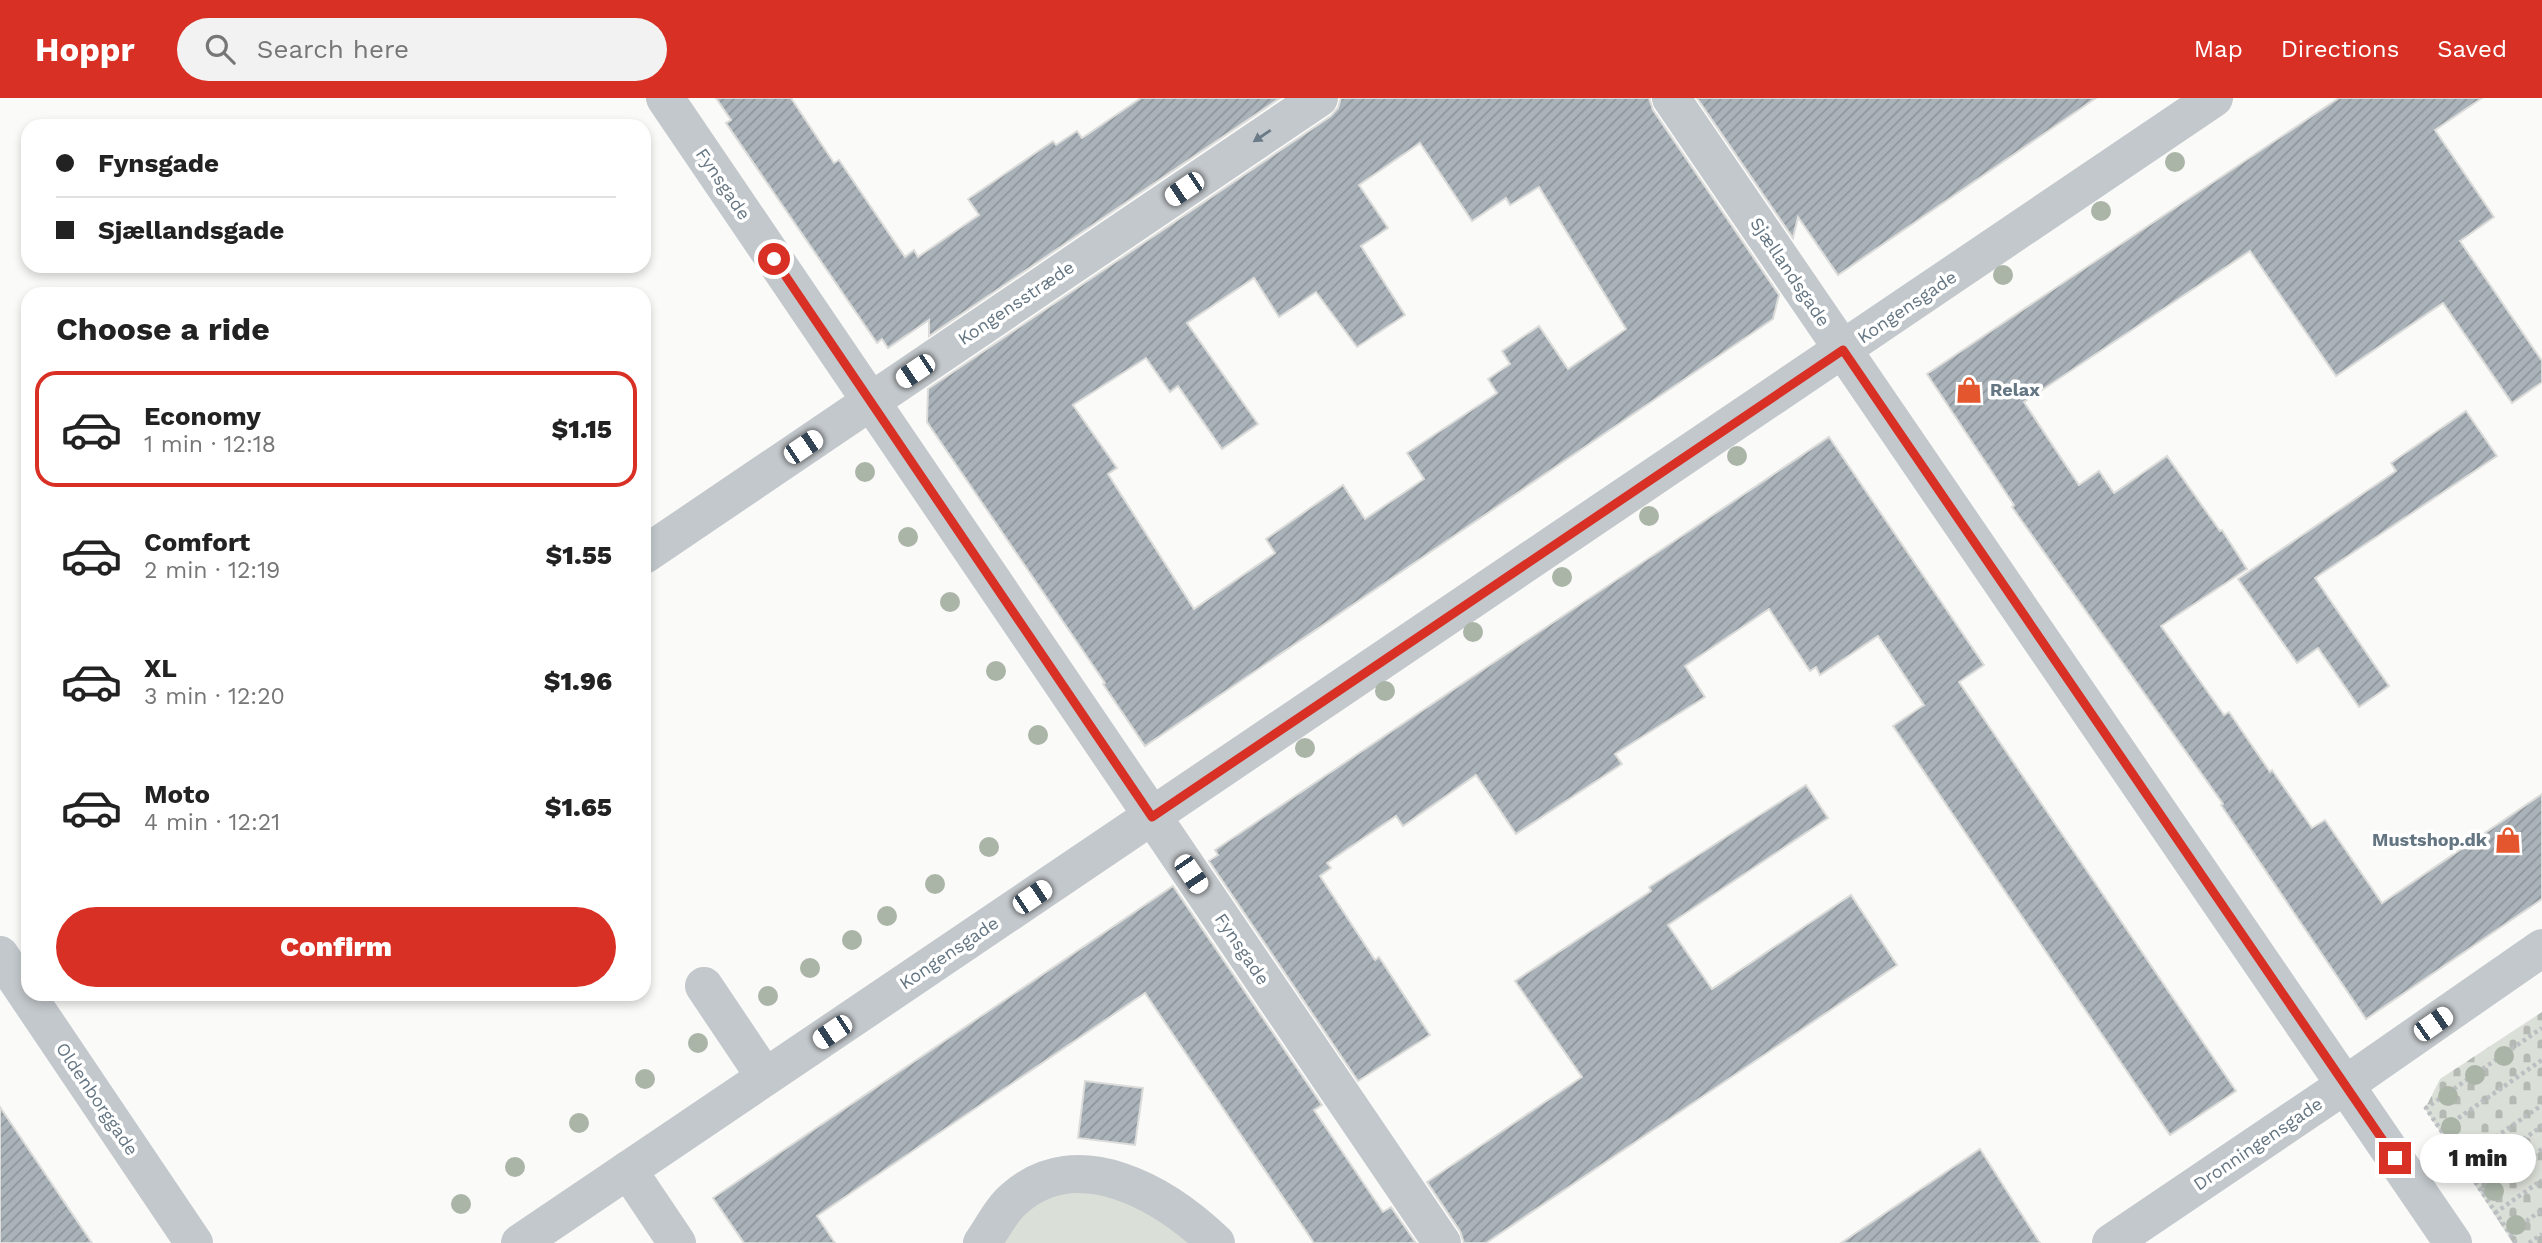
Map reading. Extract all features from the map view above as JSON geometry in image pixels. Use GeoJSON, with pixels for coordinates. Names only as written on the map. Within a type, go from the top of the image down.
{"type":"FeatureCollection","features":[{"type":"Feature","properties":{"kind":"street","name":"Fynsgade"},"geometry":{"type":"LineString","coordinates":[[665,98],[1442,1243]]}},
{"type":"Feature","properties":{"kind":"street","name":"Kongensstræde"},"geometry":{"type":"LineString","coordinates":[[651,550],[1319,98]]}},
{"type":"Feature","properties":{"kind":"street","name":"Sjællandsgade"},"geometry":{"type":"LineString","coordinates":[[1671,98],[2453,1243]]}},
{"type":"Feature","properties":{"kind":"street","name":"Kongensgade"},"geometry":{"type":"LineString","coordinates":[[520,1243],[2214,98]]}},
{"type":"Feature","properties":{"kind":"street","name":"Dronningensgade"},"geometry":{"type":"LineString","coordinates":[[2111,1243],[2542,948]]}},
{"type":"Feature","properties":{"kind":"street","name":"Oldenborggade"},"geometry":{"type":"LineString","coordinates":[[11,974],[21,989]]}},
{"type":"Feature","properties":{"kind":"street"},"geometry":{"type":"LineString","coordinates":[[704,986],[765,1077]]}},
{"type":"Feature","properties":{"kind":"street","name":"Oldenborggade"},"geometry":{"type":"LineString","coordinates":[[29,1001],[194,1243]]}},
{"type":"Feature","properties":{"kind":"street"},"geometry":{"type":"LineString","coordinates":[[628,1170],[677,1243]]}},
{"type":"Feature","properties":{"kind":"street"},"geometry":{"type":"LineString","coordinates":[[982,1243],[1012,1200],[1029,1187],[1050,1178],[1082,1172],[1115,1179],[1161,1199],[1216,1243]]}},
{"type":"Feature","properties":{"kind":"path"},"geometry":{"type":"LineString","coordinates":[[2516,1243],[2426,1108],[2542,1028]]}},
{"type":"Feature","properties":{"kind":"path"},"geometry":{"type":"LineString","coordinates":[[2441,1130],[2542,1060]]}},
{"type":"Feature","properties":{"kind":"path"},"geometry":{"type":"LineString","coordinates":[[2461,1161],[2542,1105]]}},
{"type":"Feature","properties":{"kind":"path"},"geometry":{"type":"LineString","coordinates":[[2472,1176],[2542,1126]]}},
{"type":"Feature","properties":{"kind":"path"},"geometry":{"type":"LineString","coordinates":[[2482,1192],[2542,1149]]}},
{"type":"Feature","properties":{"kind":"path"},"geometry":{"type":"LineString","coordinates":[[2495,1213],[2542,1180]]}},
{"type":"Feature","properties":{"kind":"path"},"geometry":{"type":"LineString","coordinates":[[2509,1233],[2542,1210]]}},
{"type":"Feature","properties":{"kind":"path"},"geometry":{"type":"LineString","coordinates":[[2529,1243],[2542,1234]]}},
{"type":"Feature","properties":{"kind":"green space"},"geometry":{"type":"Polygon","coordinates":[[[2542,1012],[2542,1243],[2513,1243],[2425,1109],[2440,1079],[2542,1012]]]}},
{"type":"Feature","properties":{"kind":"green space"},"geometry":{"type":"Polygon","coordinates":[[[1098,1189],[1147,1210],[1191,1243],[998,1243],[1043,1195],[1098,1189]]]}},
{"type":"Feature","properties":{"kind":"building"},"geometry":{"type":"Polygon","coordinates":[[[716,98],[791,98],[834,163],[839,160],[905,257],[914,250],[918,257],[979,215],[968,199],[1053,141],[1056,145],[1077,131],[1082,138],[1141,98],[1280,98],[929,336],[929,320],[888,348],[882,339],[877,343],[726,123],[731,120],[716,98]]]}},
{"type":"Feature","properties":{"kind":"building"},"geometry":{"type":"Polygon","coordinates":[[[1341,98],[1649,98],[1653,110],[1779,295],[1773,319],[1145,746],[927,422],[928,389],[1331,116],[1338,108],[1341,98]],[[1420,143],[1359,185],[1388,228],[1361,246],[1405,315],[1357,347],[1316,292],[1279,317],[1254,278],[1187,323],[1258,424],[1222,449],[1178,386],[1170,392],[1146,358],[1073,405],[1117,468],[1108,474],[1194,609],[1275,553],[1266,539],[1343,485],[1365,519],[1424,479],[1407,453],[1497,393],[1488,379],[1510,364],[1502,351],[1539,326],[1568,369],[1626,329],[1539,187],[1510,205],[1506,198],[1472,221],[1420,143]]]}},
{"type":"Feature","properties":{"kind":"building"},"geometry":{"type":"Polygon","coordinates":[[[1697,98],[2096,98],[1838,275],[1798,217],[1793,238],[1697,98]]]}},
{"type":"Feature","properties":{"kind":"building"},"geometry":{"type":"Polygon","coordinates":[[[2339,98],[2482,98],[2435,130],[2494,217],[2460,241],[2542,361],[2542,382],[2512,403],[2443,303],[2336,376],[2250,251],[2024,402],[2079,485],[2099,471],[2114,493],[2167,456],[2220,531],[2222,530],[2247,569],[2161,626],[2224,715],[2229,712],[2312,828],[2325,820],[2382,903],[2542,794],[2542,899],[2366,1019],[2221,805],[2223,804],[2012,507],[2014,505],[1927,374],[2339,98]]]}},
{"type":"Feature","properties":{"kind":"building"},"geometry":{"type":"Polygon","coordinates":[[[2466,411],[2497,456],[2315,578],[2389,686],[2359,707],[2318,648],[2297,663],[2238,579],[2396,471],[2391,463],[2466,411]]]}},
{"type":"Feature","properties":{"kind":"building"},"geometry":{"type":"Polygon","coordinates":[[[1829,437],[1984,665],[1959,682],[2236,1091],[2170,1135],[1893,726],[1924,705],[1878,636],[1820,675],[1816,667],[1810,671],[1769,609],[1685,666],[1705,697],[1615,754],[1622,764],[1516,834],[1476,775],[1403,826],[1396,816],[1327,863],[1331,868],[1320,876],[1375,960],[1379,957],[1430,1035],[1358,1081],[1209,861],[1218,855],[1215,850],[1829,437]]]}},
{"type":"Feature","properties":{"kind":"building"},"geometry":{"type":"Polygon","coordinates":[[[1806,785],[1828,818],[1668,925],[1712,989],[1851,895],[1897,965],[1486,1243],[1464,1243],[1460,1231],[1427,1182],[1582,1077],[1515,981],[1651,891],[1649,887],[1806,785]]]}},
{"type":"Feature","properties":{"kind":"building"},"geometry":{"type":"Polygon","coordinates":[[[1173,886],[1322,1105],[1314,1110],[1383,1212],[1391,1207],[1416,1243],[1314,1243],[1145,993],[817,1216],[835,1243],[744,1243],[713,1198],[1173,886]]]}},
{"type":"Feature","properties":{"kind":"building"},"geometry":{"type":"Polygon","coordinates":[[[1085,1081],[1143,1088],[1135,1145],[1078,1138],[1085,1081]]]}},
{"type":"Feature","properties":{"kind":"building"},"geometry":{"type":"Polygon","coordinates":[[[0,1107],[92,1243],[0,1243],[0,1107]]]}},
{"type":"Feature","properties":{"kind":"building"},"geometry":{"type":"Polygon","coordinates":[[[1980,1149],[2040,1243],[1841,1243],[1980,1149]]]}},
{"type":"Feature","properties":{"kind":"place","name":"Relax"},"geometry":{"type":"Point","coordinates":[1969,390]}},
{"type":"Feature","properties":{"kind":"place","name":"Mustshop.dk"},"geometry":{"type":"Point","coordinates":[2508,840]}},
{"type":"Feature","properties":{"kind":"route"},"geometry":{"type":"LineString","coordinates":[[774,259],[1152,817],[1843,350],[2395,1158]]}}]}
